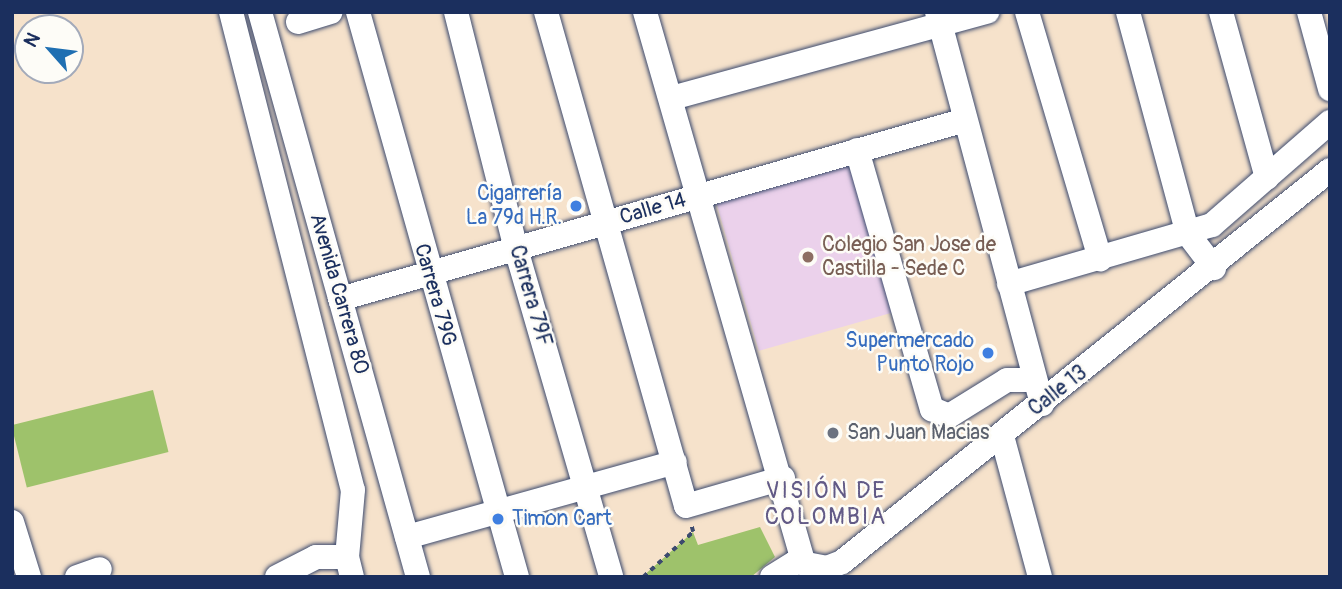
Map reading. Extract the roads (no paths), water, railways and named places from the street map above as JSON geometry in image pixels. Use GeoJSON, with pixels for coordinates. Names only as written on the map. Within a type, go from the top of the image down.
{"type":"FeatureCollection","features":[{"type":"Feature","properties":{"kind":"street"},"geometry":{"type":"LineString","coordinates":[[231,12],[353,490],[350,567],[316,557],[276,577]]}},
{"type":"Feature","properties":{"kind":"street","name":"Avenida Carrera 80"},"geometry":{"type":"LineString","coordinates":[[260,12],[418,577]]}},
{"type":"Feature","properties":{"kind":"street"},"geometry":{"type":"LineString","coordinates":[[298,22],[331,12]]}},
{"type":"Feature","properties":{"kind":"street","name":"Carrera 79G"},"geometry":{"type":"LineString","coordinates":[[358,12],[428,274],[517,577]]}},
{"type":"Feature","properties":{"kind":"street","name":"Carrera 79F"},"geometry":{"type":"LineString","coordinates":[[456,12],[516,248],[611,577]]}},
{"type":"Feature","properties":{"kind":"street"},"geometry":{"type":"LineString","coordinates":[[546,12],[686,506],[783,478]]}},
{"type":"Feature","properties":{"kind":"street"},"geometry":{"type":"LineString","coordinates":[[645,12],[702,195],[783,478],[803,561],[772,577]]}},
{"type":"Feature","properties":{"kind":"street"},"geometry":{"type":"LineString","coordinates":[[672,98],[939,19],[988,12]]}},
{"type":"Feature","properties":{"kind":"street"},"geometry":{"type":"LineString","coordinates":[[1027,12],[1100,259]]}},
{"type":"Feature","properties":{"kind":"street"},"geometry":{"type":"LineString","coordinates":[[1128,12],[1188,234],[1214,268]]}},
{"type":"Feature","properties":{"kind":"street"},"geometry":{"type":"LineString","coordinates":[[1220,12],[1267,178]]}},
{"type":"Feature","properties":{"kind":"street"},"geometry":{"type":"LineString","coordinates":[[1309,12],[1330,89]]}},
{"type":"Feature","properties":{"kind":"street"},"geometry":{"type":"LineString","coordinates":[[939,19],[1042,404]]}},
{"type":"Feature","properties":{"kind":"street","name":"Calle 14"},"geometry":{"type":"LineString","coordinates":[[340,299],[965,120]]}},
{"type":"Feature","properties":{"kind":"street"},"geometry":{"type":"LineString","coordinates":[[1009,284],[1212,225],[1330,122]]}},
{"type":"Feature","properties":{"kind":"street"},"geometry":{"type":"LineString","coordinates":[[857,150],[932,409],[949,416],[1007,380],[1034,380]]}},
{"type":"Feature","properties":{"kind":"street","name":"Calle 13"},"geometry":{"type":"LineString","coordinates":[[803,561],[827,568],[842,562],[1214,268],[1330,170]]}},
{"type":"Feature","properties":{"kind":"street"},"geometry":{"type":"LineString","coordinates":[[1002,436],[1040,577]]}},
{"type":"Feature","properties":{"kind":"street"},"geometry":{"type":"LineString","coordinates":[[407,537],[584,485],[675,462]]}},
{"type":"Feature","properties":{"kind":"street"},"geometry":{"type":"LineString","coordinates":[[12,522],[29,577]]}},
{"type":"Feature","properties":{"kind":"place","name":"Cigarrería La 79d H.R."},"geometry":{"type":"Point","coordinates":[576,206]}},
{"type":"Feature","properties":{"kind":"place","name":"Colegio San Jose de Castilla - Sede C"},"geometry":{"type":"Point","coordinates":[808,257]}},
{"type":"Feature","properties":{"kind":"place","name":"Supermercado Punto Rojo"},"geometry":{"type":"Point","coordinates":[988,353]}},
{"type":"Feature","properties":{"kind":"place","name":"San Juan Macias"},"geometry":{"type":"Point","coordinates":[833,433]}},
{"type":"Feature","properties":{"kind":"place","name":"Timon Cart"},"geometry":{"type":"Point","coordinates":[498,519]}},
{"type":"Feature","properties":{"kind":"district","name":"VISIÓN DE COLOMBIA"},"geometry":{"type":"Point","coordinates":[826,504]}}]}
